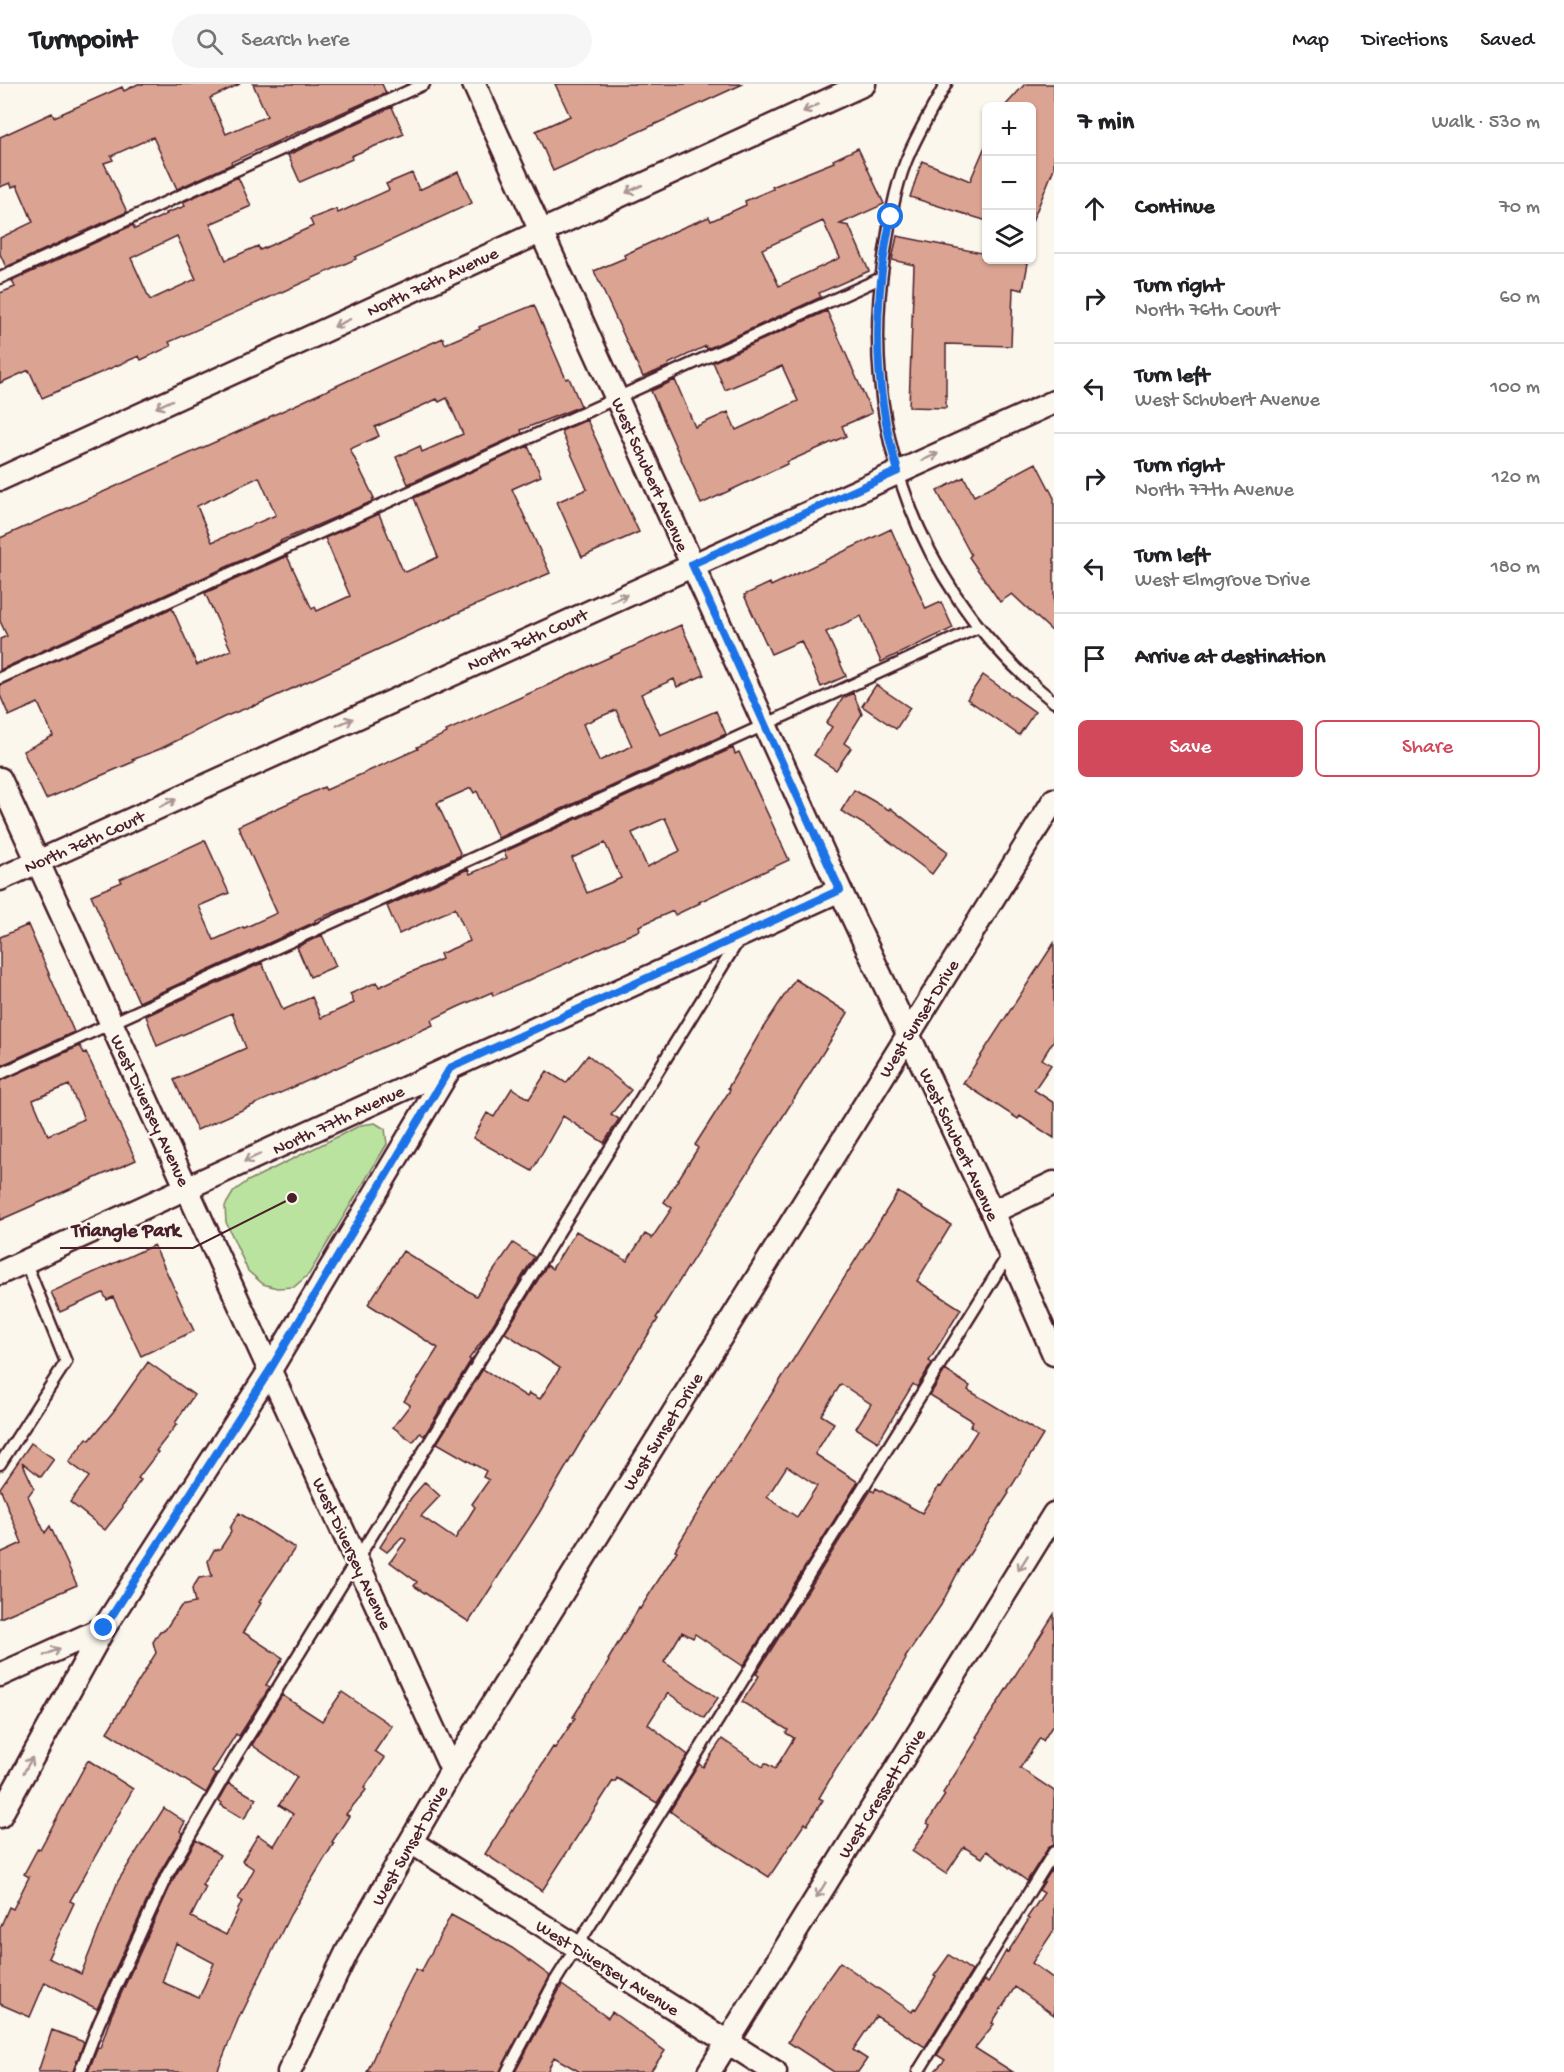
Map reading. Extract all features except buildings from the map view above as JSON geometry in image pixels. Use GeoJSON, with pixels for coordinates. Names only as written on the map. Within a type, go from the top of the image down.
{"type":"FeatureCollection","features":[{"type":"Feature","properties":{"kind":"street","name":"West Schubert Avenue"},"geometry":{"type":"LineString","coordinates":[[474,84],[840,890],[992,1212],[1054,1354]]}},
{"type":"Feature","properties":{"kind":"street","name":"North 76th Avenue"},"geometry":{"type":"LineString","coordinates":[[0,479],[864,84]]}},
{"type":"Feature","properties":{"kind":"street","name":"North 76th Court"},"geometry":{"type":"LineString","coordinates":[[0,879],[1054,402]]}},
{"type":"Feature","properties":{"kind":"street","name":"West Diversey Avenue"},"geometry":{"type":"LineString","coordinates":[[0,778],[452,1770]]}},
{"type":"Feature","properties":{"kind":"street","name":"West Sunset Drive"},"geometry":{"type":"LineString","coordinates":[[289,2072],[347,1953],[452,1770],[1054,800]]}},
{"type":"Feature","properties":{"kind":"street","name":"North 77th Avenue"},"geometry":{"type":"LineString","coordinates":[[0,1273],[840,890]]}},
{"type":"Feature","properties":{"kind":"street"},"geometry":{"type":"LineString","coordinates":[[0,1816],[104,1628],[270,1370],[450,1068]]}},
{"type":"Feature","properties":{"kind":"street"},"geometry":{"type":"LineString","coordinates":[[992,1212],[1054,1183]]}},
{"type":"Feature","properties":{"kind":"street","name":"West Cressett Drive"},"geometry":{"type":"LineString","coordinates":[[709,2072],[1054,1514]]}},
{"type":"Feature","properties":{"kind":"street"},"geometry":{"type":"LineString","coordinates":[[0,1675],[104,1628]]}},
{"type":"Feature","properties":{"kind":"street","name":"West Diversey Avenue"},"geometry":{"type":"LineString","coordinates":[[411,1842],[775,2072]]}},
{"type":"Feature","properties":{"kind":"lane"},"geometry":{"type":"LineString","coordinates":[[0,278],[424,84]]}},
{"type":"Feature","properties":{"kind":"lane"},"geometry":{"type":"LineString","coordinates":[[946,84],[906,161],[891,217],[877,321],[879,375],[884,418],[898,471],[924,541],[944,577],[979,627],[1025,678],[1054,702]]}},
{"type":"Feature","properties":{"kind":"lane"},"geometry":{"type":"LineString","coordinates":[[0,678],[881,278]]}},
{"type":"Feature","properties":{"kind":"lane"},"geometry":{"type":"LineString","coordinates":[[0,1074],[979,627]]}},
{"type":"Feature","properties":{"kind":"lane"},"geometry":{"type":"LineString","coordinates":[[80,2072],[99,2023],[167,1875],[236,1756],[742,935]]}},
{"type":"Feature","properties":{"kind":"lane"},"geometry":{"type":"LineString","coordinates":[[507,2072],[542,2004],[576,1947],[1010,1252]]}},
{"type":"Feature","properties":{"kind":"lane"},"geometry":{"type":"LineString","coordinates":[[0,1464],[66,1362],[26,1261]]}},
{"type":"Feature","properties":{"kind":"lane"},"geometry":{"type":"LineString","coordinates":[[918,2072],[1054,1852]]}},
{"type":"Feature","properties":{"kind":"green space"},"geometry":{"type":"Polygon","coordinates":[[[375,1123],[385,1129],[387,1144],[309,1274],[294,1287],[277,1288],[263,1284],[248,1271],[226,1222],[225,1206],[234,1191],[248,1181],[361,1125],[375,1123]]]}},
{"type":"Feature","properties":{"kind":"place","name":"Triangle Park"},"geometry":{"type":"Point","coordinates":[292,1198]}},
{"type":"Feature","properties":{"kind":"route"},"geometry":{"type":"LineString","coordinates":[[104,1628],[270,1370],[450,1068],[840,890],[692,564],[898,471],[884,418],[877,346],[881,278],[891,217]]}}]}
